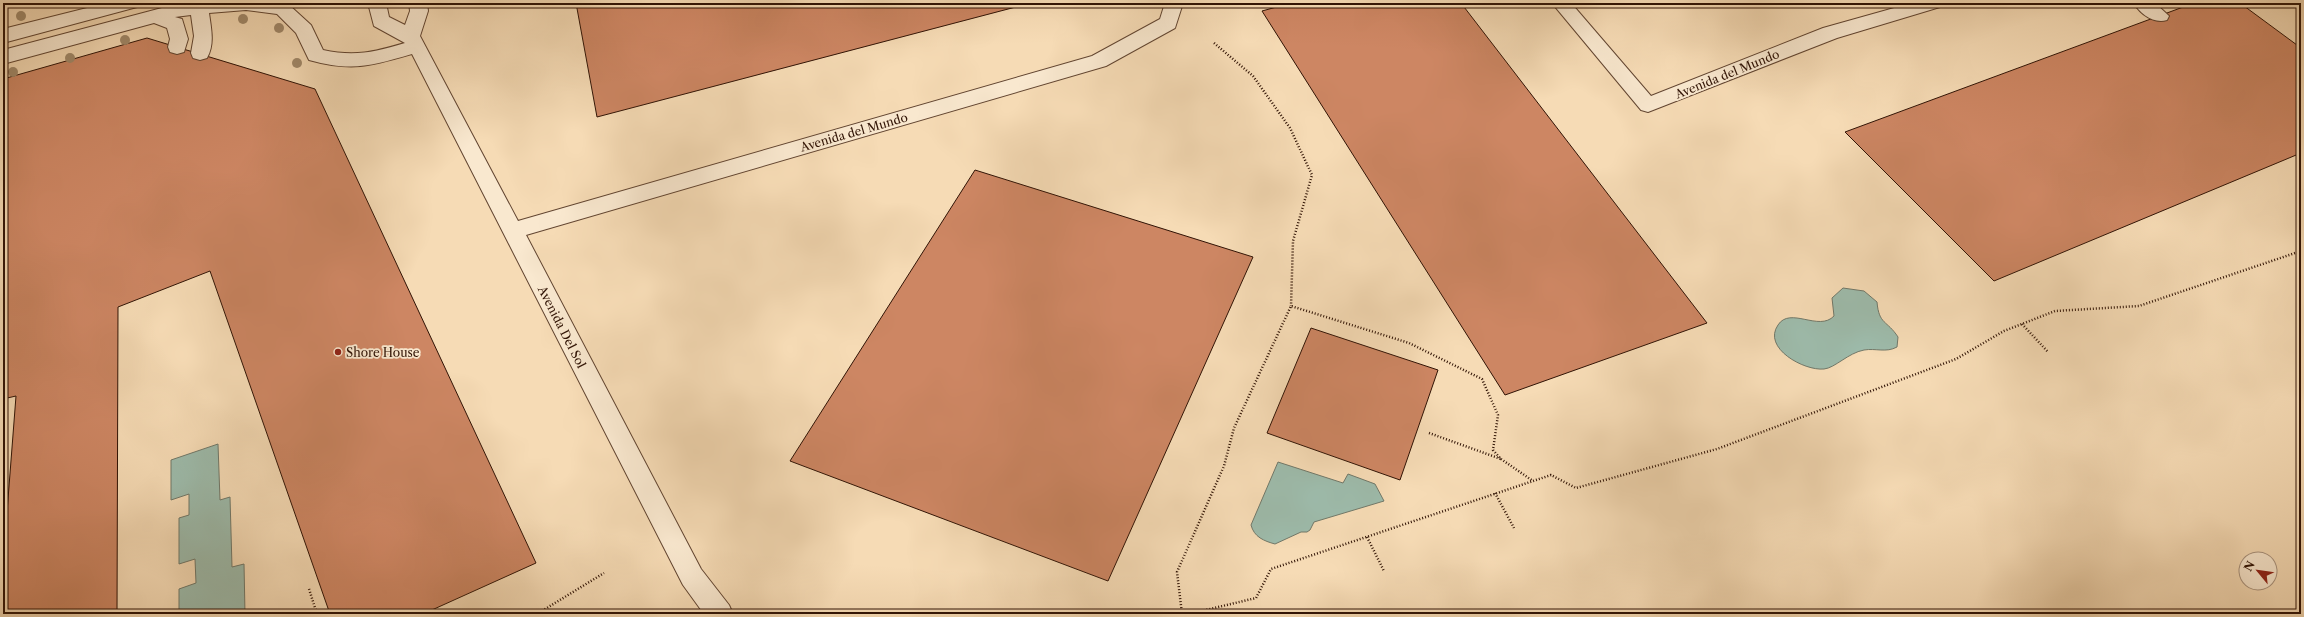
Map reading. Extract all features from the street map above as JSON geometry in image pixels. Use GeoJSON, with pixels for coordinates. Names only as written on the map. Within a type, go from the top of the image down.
{"type":"FeatureCollection","features":[{"type":"Feature","properties":{"kind":"street"},"geometry":{"type":"LineString","coordinates":[[3,36],[131,3]]}},
{"type":"Feature","properties":{"kind":"street"},"geometry":{"type":"LineString","coordinates":[[377,3],[381,22],[413,41]]}},
{"type":"Feature","properties":{"kind":"street"},"geometry":{"type":"LineString","coordinates":[[413,41],[419,11],[418,3]]}},
{"type":"Feature","properties":{"kind":"street","name":"Avenida del Mundo"},"geometry":{"type":"LineString","coordinates":[[512,231],[1099,61],[1168,23],[1174,3]]}},
{"type":"Feature","properties":{"kind":"street","name":"Avenida del Mundo"},"geometry":{"type":"LineString","coordinates":[[1561,3],[1648,105],[1830,33],[1934,3]]}},
{"type":"Feature","properties":{"kind":"street"},"geometry":{"type":"LineString","coordinates":[[2143,3],[2160,16]]}},
{"type":"Feature","properties":{"kind":"street"},"geometry":{"type":"LineString","coordinates":[[3,58],[177,10],[200,6],[246,4],[282,8],[304,30],[316,55],[343,61],[368,60],[413,41]]}},
{"type":"Feature","properties":{"kind":"street"},"geometry":{"type":"LineString","coordinates":[[200,6],[203,36],[200,53]]}},
{"type":"Feature","properties":{"kind":"street"},"geometry":{"type":"LineString","coordinates":[[155,16],[175,24],[179,39],[177,46]]}},
{"type":"Feature","properties":{"kind":"street","name":"Avenida Del Sol"},"geometry":{"type":"LineString","coordinates":[[413,41],[692,577],[720,614]]}},
{"type":"Feature","properties":{"kind":"path"},"geometry":{"type":"LineString","coordinates":[[1182,614],[1176,572],[1224,466],[1234,428],[1291,306],[1293,241],[1312,175],[1290,128],[1253,76],[1214,44]]}},
{"type":"Feature","properties":{"kind":"path"},"geometry":{"type":"LineString","coordinates":[[1189,614],[1256,598],[1271,569],[1495,493],[1551,475],[1576,488],[1717,449],[1956,359],[2004,331],[2055,311],[2139,306],[2301,252]]}},
{"type":"Feature","properties":{"kind":"path"},"geometry":{"type":"LineString","coordinates":[[1291,306],[1409,343],[1482,379],[1498,415],[1493,450],[1501,459],[1533,481]]}},
{"type":"Feature","properties":{"kind":"path"},"geometry":{"type":"LineString","coordinates":[[2022,324],[2048,352]]}},
{"type":"Feature","properties":{"kind":"path"},"geometry":{"type":"LineString","coordinates":[[1428,433],[1501,459]]}},
{"type":"Feature","properties":{"kind":"path"},"geometry":{"type":"LineString","coordinates":[[1495,493],[1514,528]]}},
{"type":"Feature","properties":{"kind":"path"},"geometry":{"type":"LineString","coordinates":[[1367,537],[1384,571]]}},
{"type":"Feature","properties":{"kind":"path"},"geometry":{"type":"LineString","coordinates":[[537,614],[604,573]]}},
{"type":"Feature","properties":{"kind":"path"},"geometry":{"type":"LineString","coordinates":[[309,589],[317,614]]}},
{"type":"Feature","properties":{"kind":"shaded area"},"geometry":{"type":"Polygon","coordinates":[[[1843,288],[1864,291],[1877,302],[1882,319],[1898,337],[1897,347],[1889,350],[1864,350],[1824,369],[1816,369],[1796,362],[1780,350],[1776,342],[1775,334],[1778,325],[1783,320],[1797,318],[1813,321],[1828,320],[1834,316],[1832,298],[1843,288]]]}},
{"type":"Feature","properties":{"kind":"shaded area"},"geometry":{"type":"Polygon","coordinates":[[[218,444],[220,500],[230,497],[232,567],[244,564],[245,614],[179,614],[179,589],[196,583],[195,559],[179,564],[179,518],[189,515],[189,494],[171,500],[171,460],[218,444]]]}},
{"type":"Feature","properties":{"kind":"shaded area"},"geometry":{"type":"Polygon","coordinates":[[[1278,462],[1343,483],[1348,474],[1375,484],[1384,501],[1314,522],[1310,530],[1307,532],[1301,532],[1275,544],[1260,538],[1254,533],[1251,525],[1278,462]]]}},
{"type":"Feature","properties":{"kind":"building"},"geometry":{"type":"Polygon","coordinates":[[[576,3],[1031,3],[597,117],[576,3]]]}},
{"type":"Feature","properties":{"kind":"building"},"geometry":{"type":"Polygon","coordinates":[[[1291,3],[1461,3],[1707,323],[1505,395],[1262,11],[1291,3]]]}},
{"type":"Feature","properties":{"kind":"building"},"geometry":{"type":"Polygon","coordinates":[[[2194,3],[2240,3],[2301,48],[2301,153],[1994,281],[1845,132],[2194,3]]]}},
{"type":"Feature","properties":{"kind":"building","name":"Shore House"},"geometry":{"type":"Polygon","coordinates":[[[147,38],[315,89],[536,563],[423,614],[330,614],[210,271],[118,307],[117,614],[3,614],[3,564],[16,396],[3,399],[3,79],[147,38]]]}},
{"type":"Feature","properties":{"kind":"building"},"geometry":{"type":"Polygon","coordinates":[[[975,170],[1253,257],[1108,581],[790,461],[975,170]]]}},
{"type":"Feature","properties":{"kind":"building"},"geometry":{"type":"Polygon","coordinates":[[[1311,328],[1438,370],[1400,480],[1267,433],[1311,328]]]}},
{"type":"Feature","properties":{"kind":"place","name":"Shore House"},"geometry":{"type":"Point","coordinates":[338,352]}}]}
